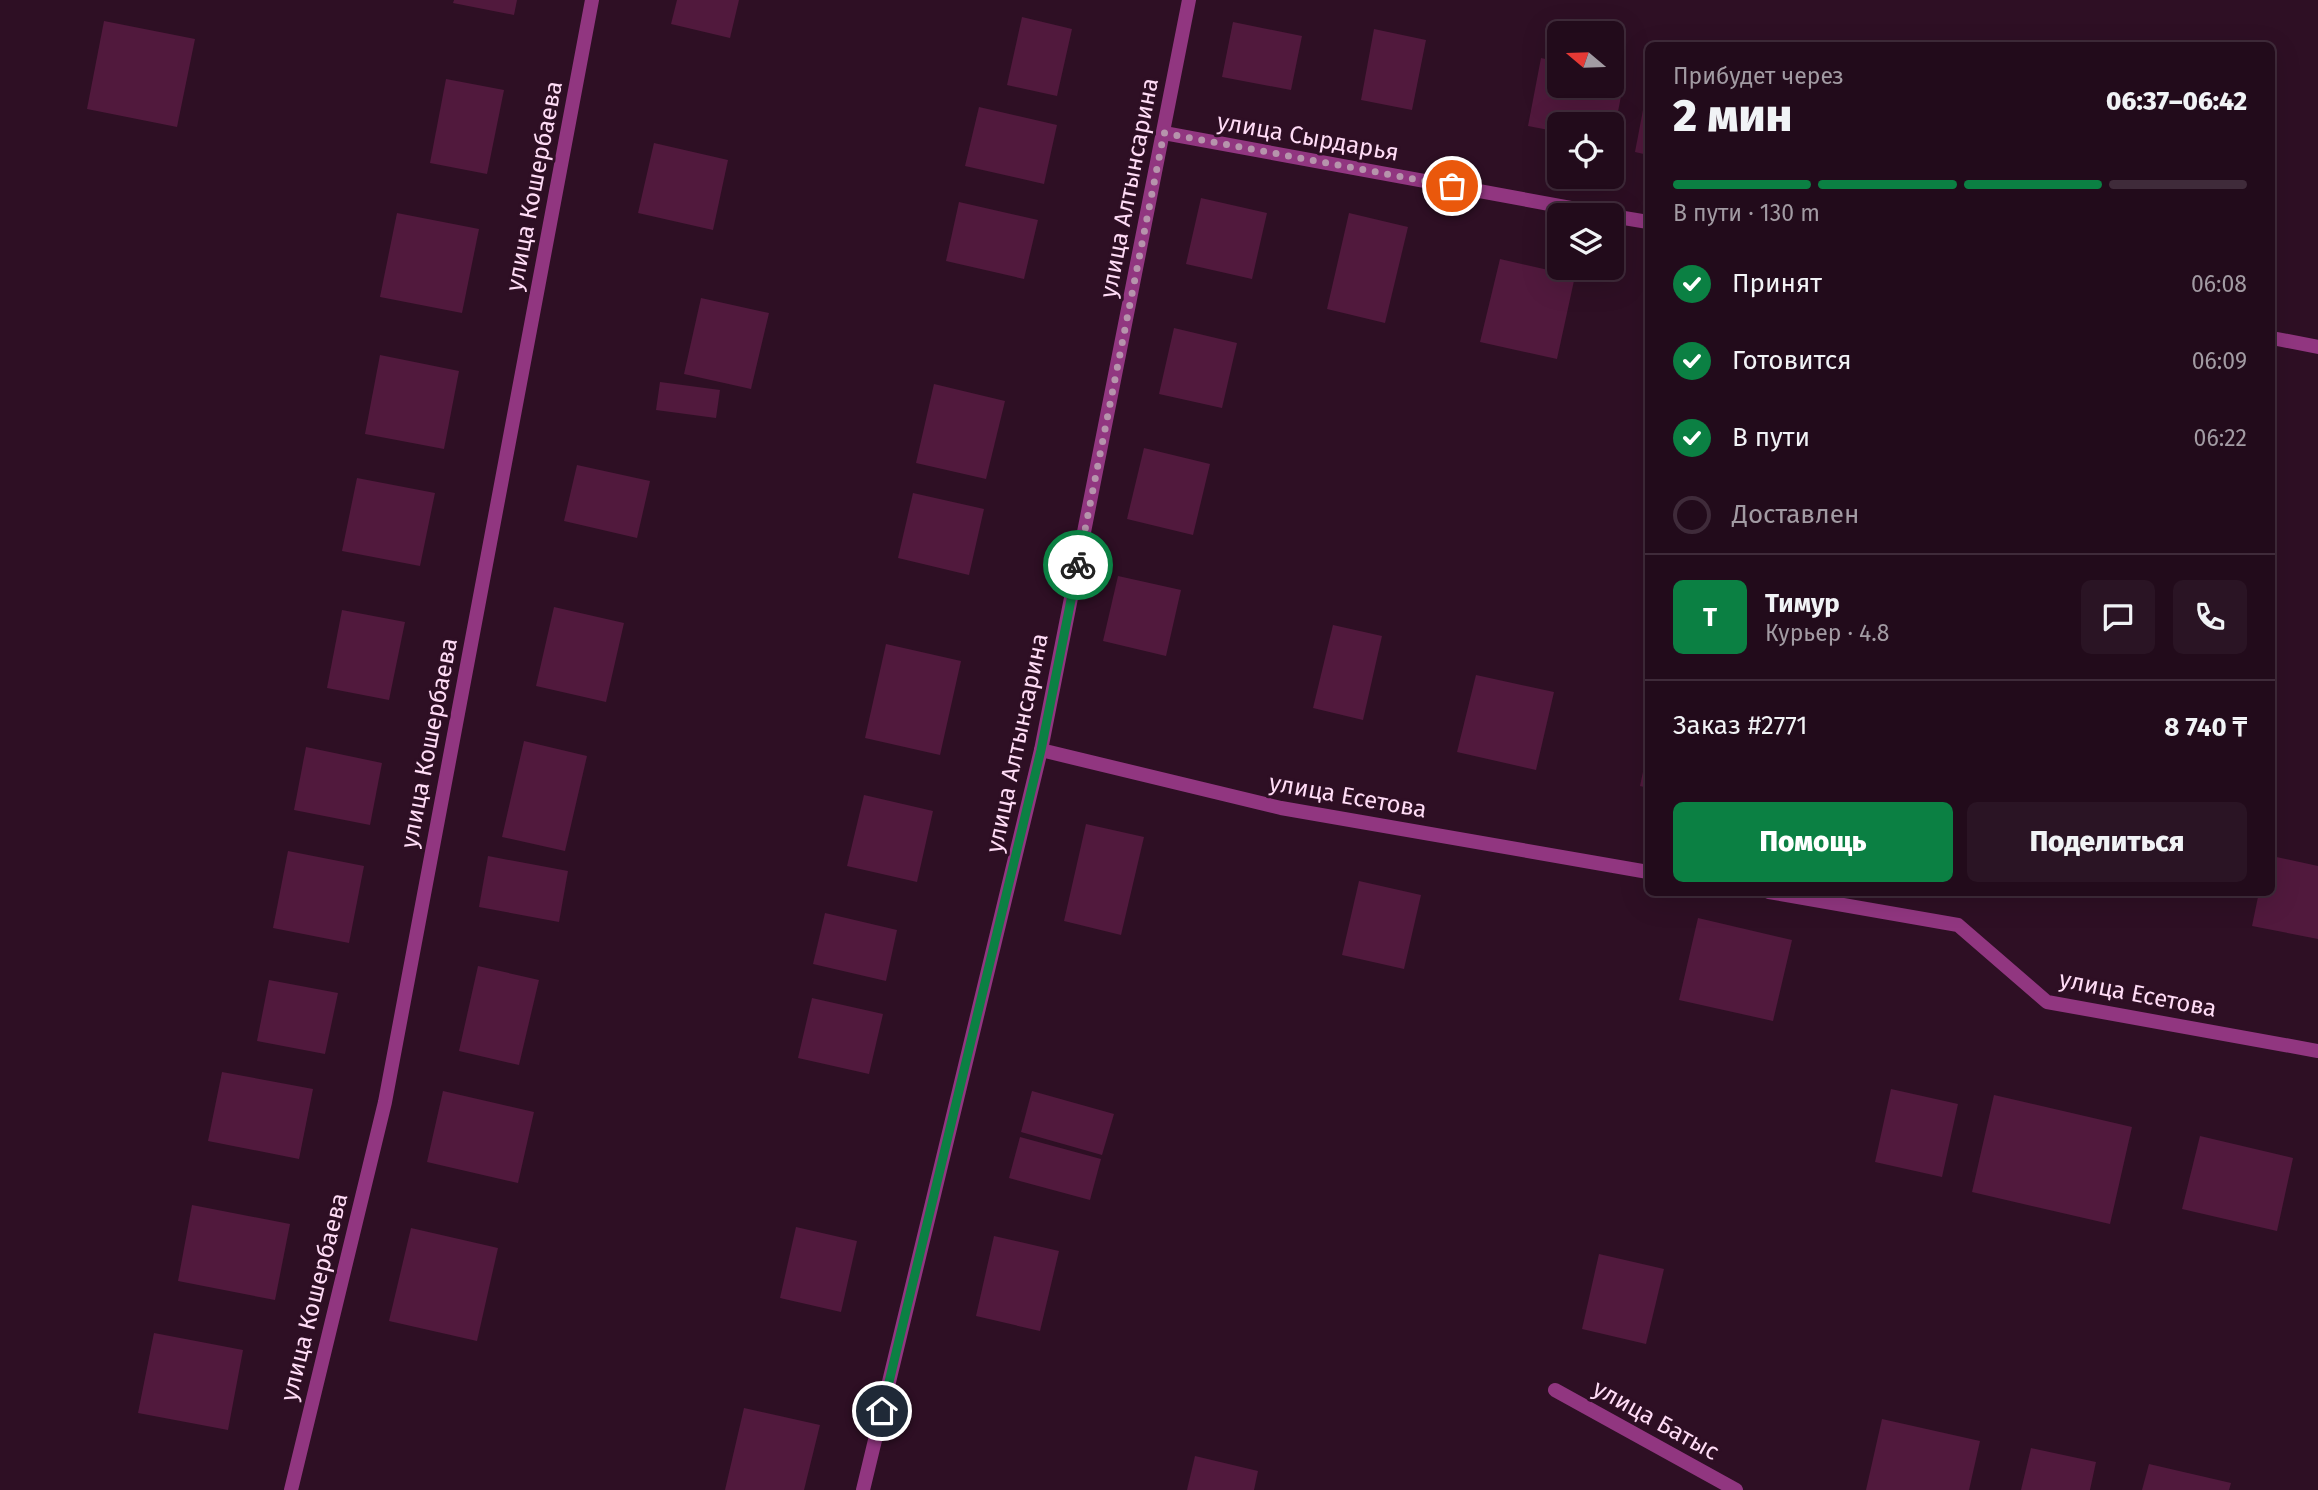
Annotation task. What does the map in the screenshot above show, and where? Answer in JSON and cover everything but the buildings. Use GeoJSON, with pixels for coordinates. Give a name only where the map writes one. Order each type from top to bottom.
{"type":"FeatureCollection","features":[{"type":"Feature","properties":{"kind":"street","name":"улица Кошербаева"},"geometry":{"type":"LineString","coordinates":[[291,1490],[385,1102],[592,0]]}},
{"type":"Feature","properties":{"kind":"street","name":"улица Алтынсарина"},"geometry":{"type":"LineString","coordinates":[[863,1490],[1041,750],[1189,0]]}},
{"type":"Feature","properties":{"kind":"street","name":"улица Сырдарья"},"geometry":{"type":"LineString","coordinates":[[1164,133],[1547,203]]}},
{"type":"Feature","properties":{"kind":"street","name":"улица Сырдарья"},"geometry":{"type":"LineString","coordinates":[[1624,217],[1645,221]]}},
{"type":"Feature","properties":{"kind":"street"},"geometry":{"type":"LineString","coordinates":[[2275,339],[2318,346]]}},
{"type":"Feature","properties":{"kind":"street","name":"улица Есетова"},"geometry":{"type":"LineString","coordinates":[[1041,750],[1280,808],[1645,871]]}},
{"type":"Feature","properties":{"kind":"street","name":"улица Есетова"},"geometry":{"type":"LineString","coordinates":[[1792,896],[1958,925],[2047,1002],[2318,1051]]}},
{"type":"Feature","properties":{"kind":"street","name":"улица Батыс"},"geometry":{"type":"LineString","coordinates":[[1555,1390],[1736,1490]]}},
{"type":"Feature","properties":{"kind":"way so far"},"geometry":{"type":"LineString","coordinates":[[1078,565],[1164,133],[1452,186]]}},
{"type":"Feature","properties":{"kind":"route"},"geometry":{"type":"LineString","coordinates":[[882,1411],[1041,750],[1078,565]]}}]}
